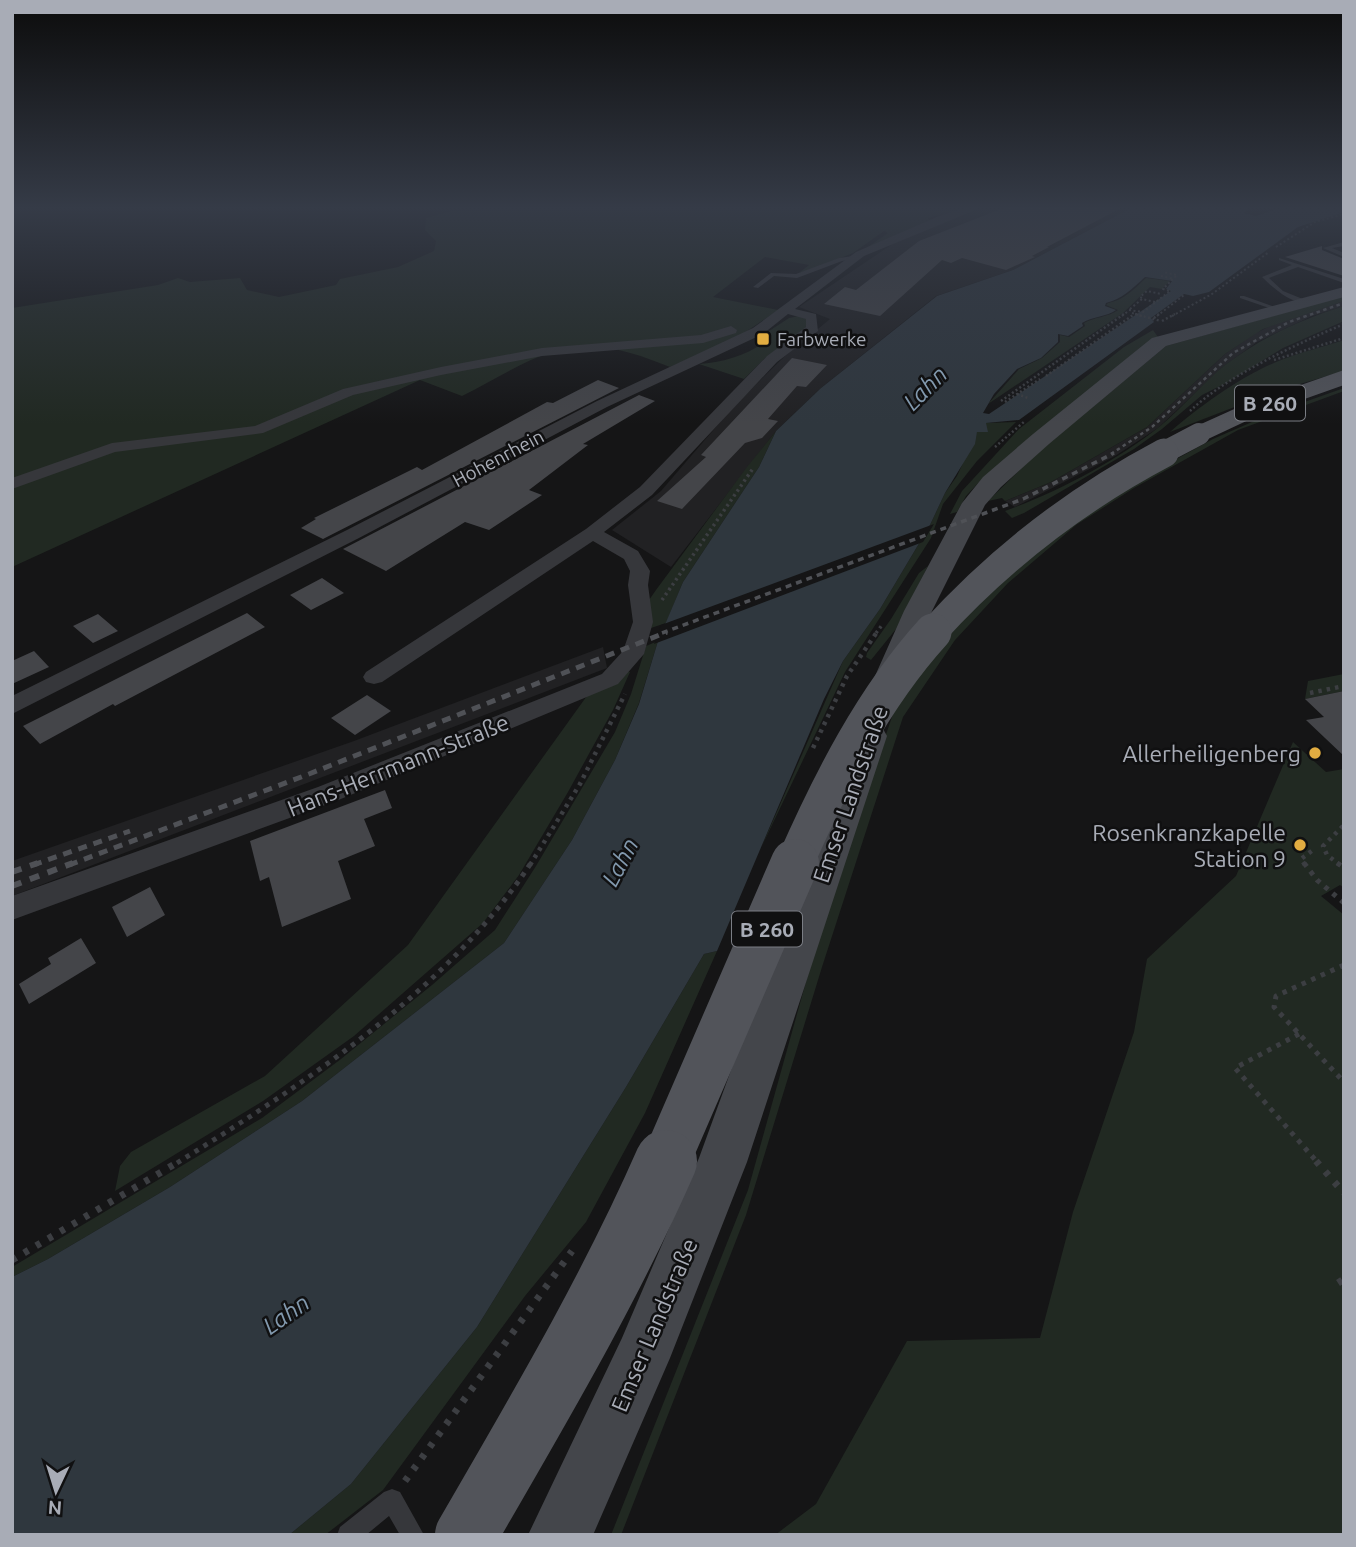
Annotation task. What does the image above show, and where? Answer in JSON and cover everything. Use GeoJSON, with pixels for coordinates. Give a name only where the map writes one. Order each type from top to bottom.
{"type":"FeatureCollection","features":[{"type":"Feature","properties":{"kind":"main road","name":"B 260"},"geometry":{"type":"LineString","coordinates":[[466,1535],[582,1336],[640,1222],[812,824],[845,759],[891,682],[946,613],[1030,535],[1122,474],[1199,434],[1249,411],[1344,377]]}},
{"type":"Feature","properties":{"kind":"street","name":"Hohenrhein"},"geometry":{"type":"LineString","coordinates":[[12,706],[354,534],[602,404],[758,331],[824,279]]}},
{"type":"Feature","properties":{"kind":"street","name":"Emser Landstraße"},"geometry":{"type":"LineString","coordinates":[[560,1535],[642,1358],[722,1162],[897,657],[974,503],[1009,467],[1159,342],[1277,303],[1344,292]]}},
{"type":"Feature","properties":{"kind":"street"},"geometry":{"type":"LineString","coordinates":[[12,484],[112,448],[258,430],[348,391],[428,374],[542,352],[703,339],[756,322],[782,310],[812,317],[813,328],[772,359],[646,491],[592,533],[374,677]]}},
{"type":"Feature","properties":{"kind":"street","name":"Hans-Herrmann-Straße"},"geometry":{"type":"LineString","coordinates":[[12,908],[327,794],[610,679],[633,654],[643,622],[638,585],[640,571],[631,555],[592,533]]}},
{"type":"Feature","properties":{"kind":"lane"},"geometry":{"type":"LineString","coordinates":[[756,287],[767,279]]}},
{"type":"Feature","properties":{"kind":"lane"},"geometry":{"type":"LineString","coordinates":[[1267,279],[1281,292],[1277,303]]}},
{"type":"Feature","properties":{"kind":"lane"},"geometry":{"type":"LineString","coordinates":[[348,1535],[392,1500],[414,1535]]}},
{"type":"Feature","properties":{"kind":"path"},"geometry":{"type":"LineString","coordinates":[[1168,290],[1163,289],[1174,279]]}},
{"type":"Feature","properties":{"kind":"path"},"geometry":{"type":"LineString","coordinates":[[1208,289],[1215,291]]}},
{"type":"Feature","properties":{"kind":"path"},"geometry":{"type":"LineString","coordinates":[[1040,379],[1003,401],[1127,311],[1142,299],[1140,297],[1147,290],[1161,294]]}},
{"type":"Feature","properties":{"kind":"path"},"geometry":{"type":"LineString","coordinates":[[1147,300],[1155,300],[1168,290]]}},
{"type":"Feature","properties":{"kind":"path"},"geometry":{"type":"LineString","coordinates":[[1127,311],[1143,312],[1170,291],[1168,290]]}},
{"type":"Feature","properties":{"kind":"path"},"geometry":{"type":"LineString","coordinates":[[1153,319],[1184,295]]}},
{"type":"Feature","properties":{"kind":"path"},"geometry":{"type":"LineString","coordinates":[[1142,299],[1156,302]]}},
{"type":"Feature","properties":{"kind":"path"},"geometry":{"type":"LineString","coordinates":[[1127,311],[1161,321]]}},
{"type":"Feature","properties":{"kind":"path"},"geometry":{"type":"LineString","coordinates":[[1045,376],[1132,315],[1127,311]]}},
{"type":"Feature","properties":{"kind":"path"},"geometry":{"type":"LineString","coordinates":[[1114,321],[1121,323]]}},
{"type":"Feature","properties":{"kind":"path"},"geometry":{"type":"LineString","coordinates":[[1344,324],[1300,343],[1269,361],[1344,338]]}},
{"type":"Feature","properties":{"kind":"path"},"geometry":{"type":"LineString","coordinates":[[1090,338],[1097,340]]}},
{"type":"Feature","properties":{"kind":"path"},"geometry":{"type":"LineString","coordinates":[[1065,355],[1073,357]]}},
{"type":"Feature","properties":{"kind":"path"},"geometry":{"type":"LineString","coordinates":[[1020,387],[1026,389]]}},
{"type":"Feature","properties":{"kind":"path"},"geometry":{"type":"LineString","coordinates":[[1017,394],[1028,398]]}},
{"type":"Feature","properties":{"kind":"path"},"geometry":{"type":"LineString","coordinates":[[643,622],[659,605],[754,467]]}},
{"type":"Feature","properties":{"kind":"path"},"geometry":{"type":"LineString","coordinates":[[12,1260],[252,1116],[328,1063],[438,972],[475,936],[522,878],[596,754],[629,685],[634,667],[633,654]]}},
{"type":"Feature","properties":{"kind":"path"},"geometry":{"type":"LineString","coordinates":[[1310,693],[1344,686]]}},
{"type":"Feature","properties":{"kind":"path"},"geometry":{"type":"LineString","coordinates":[[1343,867],[1327,855],[1323,846],[1344,825]]}},
{"type":"Feature","properties":{"kind":"path"},"geometry":{"type":"LineString","coordinates":[[1313,850],[1301,859],[1317,880],[1344,903]]}},
{"type":"Feature","properties":{"kind":"path"},"geometry":{"type":"LineString","coordinates":[[1344,965],[1276,996],[1274,1007],[1344,1082]]}},
{"type":"Feature","properties":{"kind":"path"},"geometry":{"type":"LineString","coordinates":[[1299,1034],[1235,1068],[1344,1193]]}},
{"type":"Feature","properties":{"kind":"shaded area"},"geometry":{"type":"Polygon","coordinates":[[[175,279],[190,282],[241,279],[247,290],[279,297],[336,285],[340,279],[736,279],[713,297],[778,310],[734,340],[670,367],[628,352],[584,346],[569,347],[542,355],[462,396],[420,380],[12,567],[12,308],[158,285],[175,279]]]}},
{"type":"Feature","properties":{"kind":"shaded area"},"geometry":{"type":"Polygon","coordinates":[[[840,279],[986,279],[936,296],[821,388],[776,431],[671,567],[612,530],[661,491],[733,407],[785,356],[830,319],[799,307],[840,279]]]}},
{"type":"Feature","properties":{"kind":"shaded area"},"geometry":{"type":"Polygon","coordinates":[[[1145,279],[1170,281],[1162,289],[1150,287],[1123,313],[988,404],[1019,369],[1042,358],[1060,342],[1060,335],[1069,337],[1085,326],[1084,323],[1118,310],[1106,305],[1133,290],[1145,279]]]}},
{"type":"Feature","properties":{"kind":"shaded area"},"geometry":{"type":"Polygon","coordinates":[[[1344,296],[1344,301],[1263,329],[1225,354],[1147,427],[1051,482],[1005,501],[1002,498],[988,501],[1034,456],[1166,346],[1344,296]]]}},
{"type":"Feature","properties":{"kind":"shaded area"},"geometry":{"type":"Polygon","coordinates":[[[1344,301],[1344,306],[1312,316],[1257,342],[1224,366],[1158,428],[1115,456],[1015,507],[1005,501],[1051,482],[1147,427],[1225,354],[1256,333],[1278,322],[1344,301]]]}},
{"type":"Feature","properties":{"kind":"shaded area"},"geometry":{"type":"Polygon","coordinates":[[[1344,306],[1344,321],[1283,348],[1202,395],[1134,449],[1024,513],[1012,518],[1005,511],[1045,495],[1124,452],[1159,427],[1225,365],[1253,346],[1297,323],[1344,306]]]}},
{"type":"Feature","properties":{"kind":"shaded area"},"geometry":{"type":"Polygon","coordinates":[[[799,316],[810,320],[804,330],[765,358],[744,379],[699,364],[727,360],[745,353],[769,338],[763,335],[789,318],[799,316]]]}},
{"type":"Feature","properties":{"kind":"shaded area"},"geometry":{"type":"Polygon","coordinates":[[[1153,330],[1158,337],[981,480],[966,496],[957,512],[950,514],[962,491],[1019,429],[1124,347],[1153,330]]]}},
{"type":"Feature","properties":{"kind":"shaded area"},"geometry":{"type":"Polygon","coordinates":[[[1344,340],[1344,371],[1273,392],[1170,432],[1209,401],[1267,366],[1344,340]]]}},
{"type":"Feature","properties":{"kind":"shaded area"},"geometry":{"type":"Polygon","coordinates":[[[1344,388],[1344,391],[1238,430],[1134,488],[1076,525],[1008,583],[955,640],[903,717],[746,1215],[621,1535],[611,1535],[748,1190],[824,917],[895,708],[939,644],[976,603],[1064,529],[1140,479],[1213,439],[1268,415],[1344,388]]]}},
{"type":"Feature","properties":{"kind":"shaded area"},"geometry":{"type":"Polygon","coordinates":[[[1016,422],[977,461],[943,504],[931,538],[845,672],[761,848],[843,661],[880,609],[930,525],[977,432],[986,423],[1016,422]]]}},
{"type":"Feature","properties":{"kind":"shaded area"},"geometry":{"type":"Polygon","coordinates":[[[776,431],[759,467],[683,582],[666,623],[651,628],[649,600],[776,431]]]}},
{"type":"Feature","properties":{"kind":"shaded area"},"geometry":{"type":"Polygon","coordinates":[[[928,566],[896,629],[871,660],[866,657],[919,573],[928,566]]]}},
{"type":"Feature","properties":{"kind":"shaded area"},"geometry":{"type":"Polygon","coordinates":[[[658,641],[639,703],[615,760],[572,840],[504,943],[302,1101],[170,1187],[48,1259],[12,1277],[12,1267],[262,1118],[341,1059],[495,930],[615,732],[631,694],[646,646],[658,641]]]}},
{"type":"Feature","properties":{"kind":"shaded area"},"geometry":{"type":"Polygon","coordinates":[[[603,647],[607,668],[12,896],[12,861],[354,741],[603,647]]]}},
{"type":"Feature","properties":{"kind":"shaded area"},"geometry":{"type":"Polygon","coordinates":[[[625,671],[630,672],[613,710],[568,792],[519,875],[483,923],[354,1036],[263,1101],[115,1191],[120,1166],[131,1152],[265,1076],[408,945],[589,693],[625,671]]]}},
{"type":"Feature","properties":{"kind":"shaded area"},"geometry":{"type":"Polygon","coordinates":[[[1344,674],[1344,691],[1305,699],[1308,681],[1344,674]]]}},
{"type":"Feature","properties":{"kind":"shaded area"},"geometry":{"type":"Polygon","coordinates":[[[1293,742],[1326,772],[1344,769],[1344,888],[1340,885],[1321,896],[1344,915],[1344,1535],[775,1535],[816,1504],[907,1341],[1040,1338],[1073,1212],[1134,1032],[1147,959],[1236,876],[1293,742]]]}},
{"type":"Feature","properties":{"kind":"shaded area"},"geometry":{"type":"Polygon","coordinates":[[[717,951],[645,1113],[586,1222],[525,1296],[383,1490],[325,1535],[289,1535],[351,1484],[477,1327],[626,1087],[704,954],[717,951]]]}},
{"type":"Feature","properties":{"kind":"water","name":"Lahn"},"geometry":{"type":"Polygon","coordinates":[[[986,279],[1142,279],[1122,296],[1106,303],[1105,306],[1116,310],[1082,323],[1083,326],[1068,336],[1058,334],[1058,342],[1041,358],[1017,369],[994,394],[983,413],[989,414],[1171,291],[1166,289],[1172,281],[1160,279],[1227,279],[1209,292],[1193,296],[1184,294],[1151,318],[1154,322],[1019,420],[986,423],[988,432],[977,432],[975,444],[945,493],[930,525],[880,609],[843,661],[824,699],[717,951],[704,954],[626,1087],[477,1327],[351,1484],[289,1535],[12,1535],[12,1277],[48,1259],[170,1187],[302,1101],[504,943],[572,840],[615,760],[639,704],[658,641],[683,582],[759,467],[776,431],[821,388],[937,296],[986,279]]]}},
{"type":"Feature","properties":{"kind":"pier"},"geometry":{"type":"Polygon","coordinates":[[[934,524],[923,542],[654,644],[661,625],[934,524]]]}},
{"type":"Feature","properties":{"kind":"building"},"geometry":{"type":"Polygon","coordinates":[[[870,279],[921,279],[880,316],[824,304],[845,287],[856,290],[870,279]]]}},
{"type":"Feature","properties":{"kind":"building"},"geometry":{"type":"Polygon","coordinates":[[[792,358],[827,365],[806,387],[797,386],[768,419],[778,421],[762,438],[745,443],[682,509],[657,501],[706,457],[701,455],[792,358]]]}},
{"type":"Feature","properties":{"kind":"building"},"geometry":{"type":"Polygon","coordinates":[[[598,380],[619,388],[323,539],[301,528],[316,519],[314,518],[417,467],[422,470],[547,402],[553,403],[598,380]]]}},
{"type":"Feature","properties":{"kind":"building"},"geometry":{"type":"Polygon","coordinates":[[[639,395],[655,401],[583,444],[588,445],[529,490],[542,495],[489,530],[465,522],[386,571],[343,549],[639,395]]]}},
{"type":"Feature","properties":{"kind":"building"},"geometry":{"type":"Polygon","coordinates":[[[322,578],[344,593],[311,610],[290,595],[322,578]]]}},
{"type":"Feature","properties":{"kind":"building"},"geometry":{"type":"Polygon","coordinates":[[[247,613],[265,627],[40,744],[23,726],[247,613]]]}},
{"type":"Feature","properties":{"kind":"building"},"geometry":{"type":"Polygon","coordinates":[[[98,614],[118,631],[93,643],[73,626],[98,614]]]}},
{"type":"Feature","properties":{"kind":"building"},"geometry":{"type":"Polygon","coordinates":[[[34,651],[49,667],[12,684],[12,661],[34,651]]]}},
{"type":"Feature","properties":{"kind":"building"},"geometry":{"type":"Polygon","coordinates":[[[1344,691],[1344,756],[1306,720],[1324,717],[1305,699],[1344,691]]]}},
{"type":"Feature","properties":{"kind":"building"},"geometry":{"type":"Polygon","coordinates":[[[367,695],[391,711],[355,735],[331,718],[367,695]]]}},
{"type":"Feature","properties":{"kind":"building"},"geometry":{"type":"Polygon","coordinates":[[[385,790],[392,808],[364,819],[375,846],[338,861],[351,899],[282,927],[269,877],[260,881],[250,841],[385,790]]]}},
{"type":"Feature","properties":{"kind":"building"},"geometry":{"type":"Polygon","coordinates":[[[150,887],[165,915],[127,937],[112,907],[150,887]]]}},
{"type":"Feature","properties":{"kind":"building"},"geometry":{"type":"Polygon","coordinates":[[[81,938],[96,963],[29,1004],[19,984],[51,964],[48,958],[81,938]]]}},
{"type":"Feature","properties":{"kind":"railway"},"geometry":{"type":"LineString","coordinates":[[1111,454],[1152,427],[1233,353],[1289,322],[1344,303]]}},
{"type":"Feature","properties":{"kind":"railway"},"geometry":{"type":"LineString","coordinates":[[662,633],[1023,499],[1114,453]]}},
{"type":"Feature","properties":{"kind":"railway"},"geometry":{"type":"LineString","coordinates":[[69,865],[309,774],[667,632]]}},
{"type":"Feature","properties":{"kind":"railway"},"geometry":{"type":"LineString","coordinates":[[33,865],[130,831]]}},
{"type":"Feature","properties":{"kind":"railway"},"geometry":{"type":"LineString","coordinates":[[12,872],[38,863]]}},
{"type":"Feature","properties":{"kind":"railway"},"geometry":{"type":"LineString","coordinates":[[12,886],[73,863]]}},
{"type":"Feature","properties":{"kind":"place","name":"Farbwerke"},"geometry":{"type":"Point","coordinates":[763,339]}},
{"type":"Feature","properties":{"kind":"place","name":"Allerheiligenberg"},"geometry":{"type":"Point","coordinates":[1315,753]}},
{"type":"Feature","properties":{"kind":"place","name":"Rosenkranzkapelle Station 9"},"geometry":{"type":"Point","coordinates":[1300,845]}}]}
